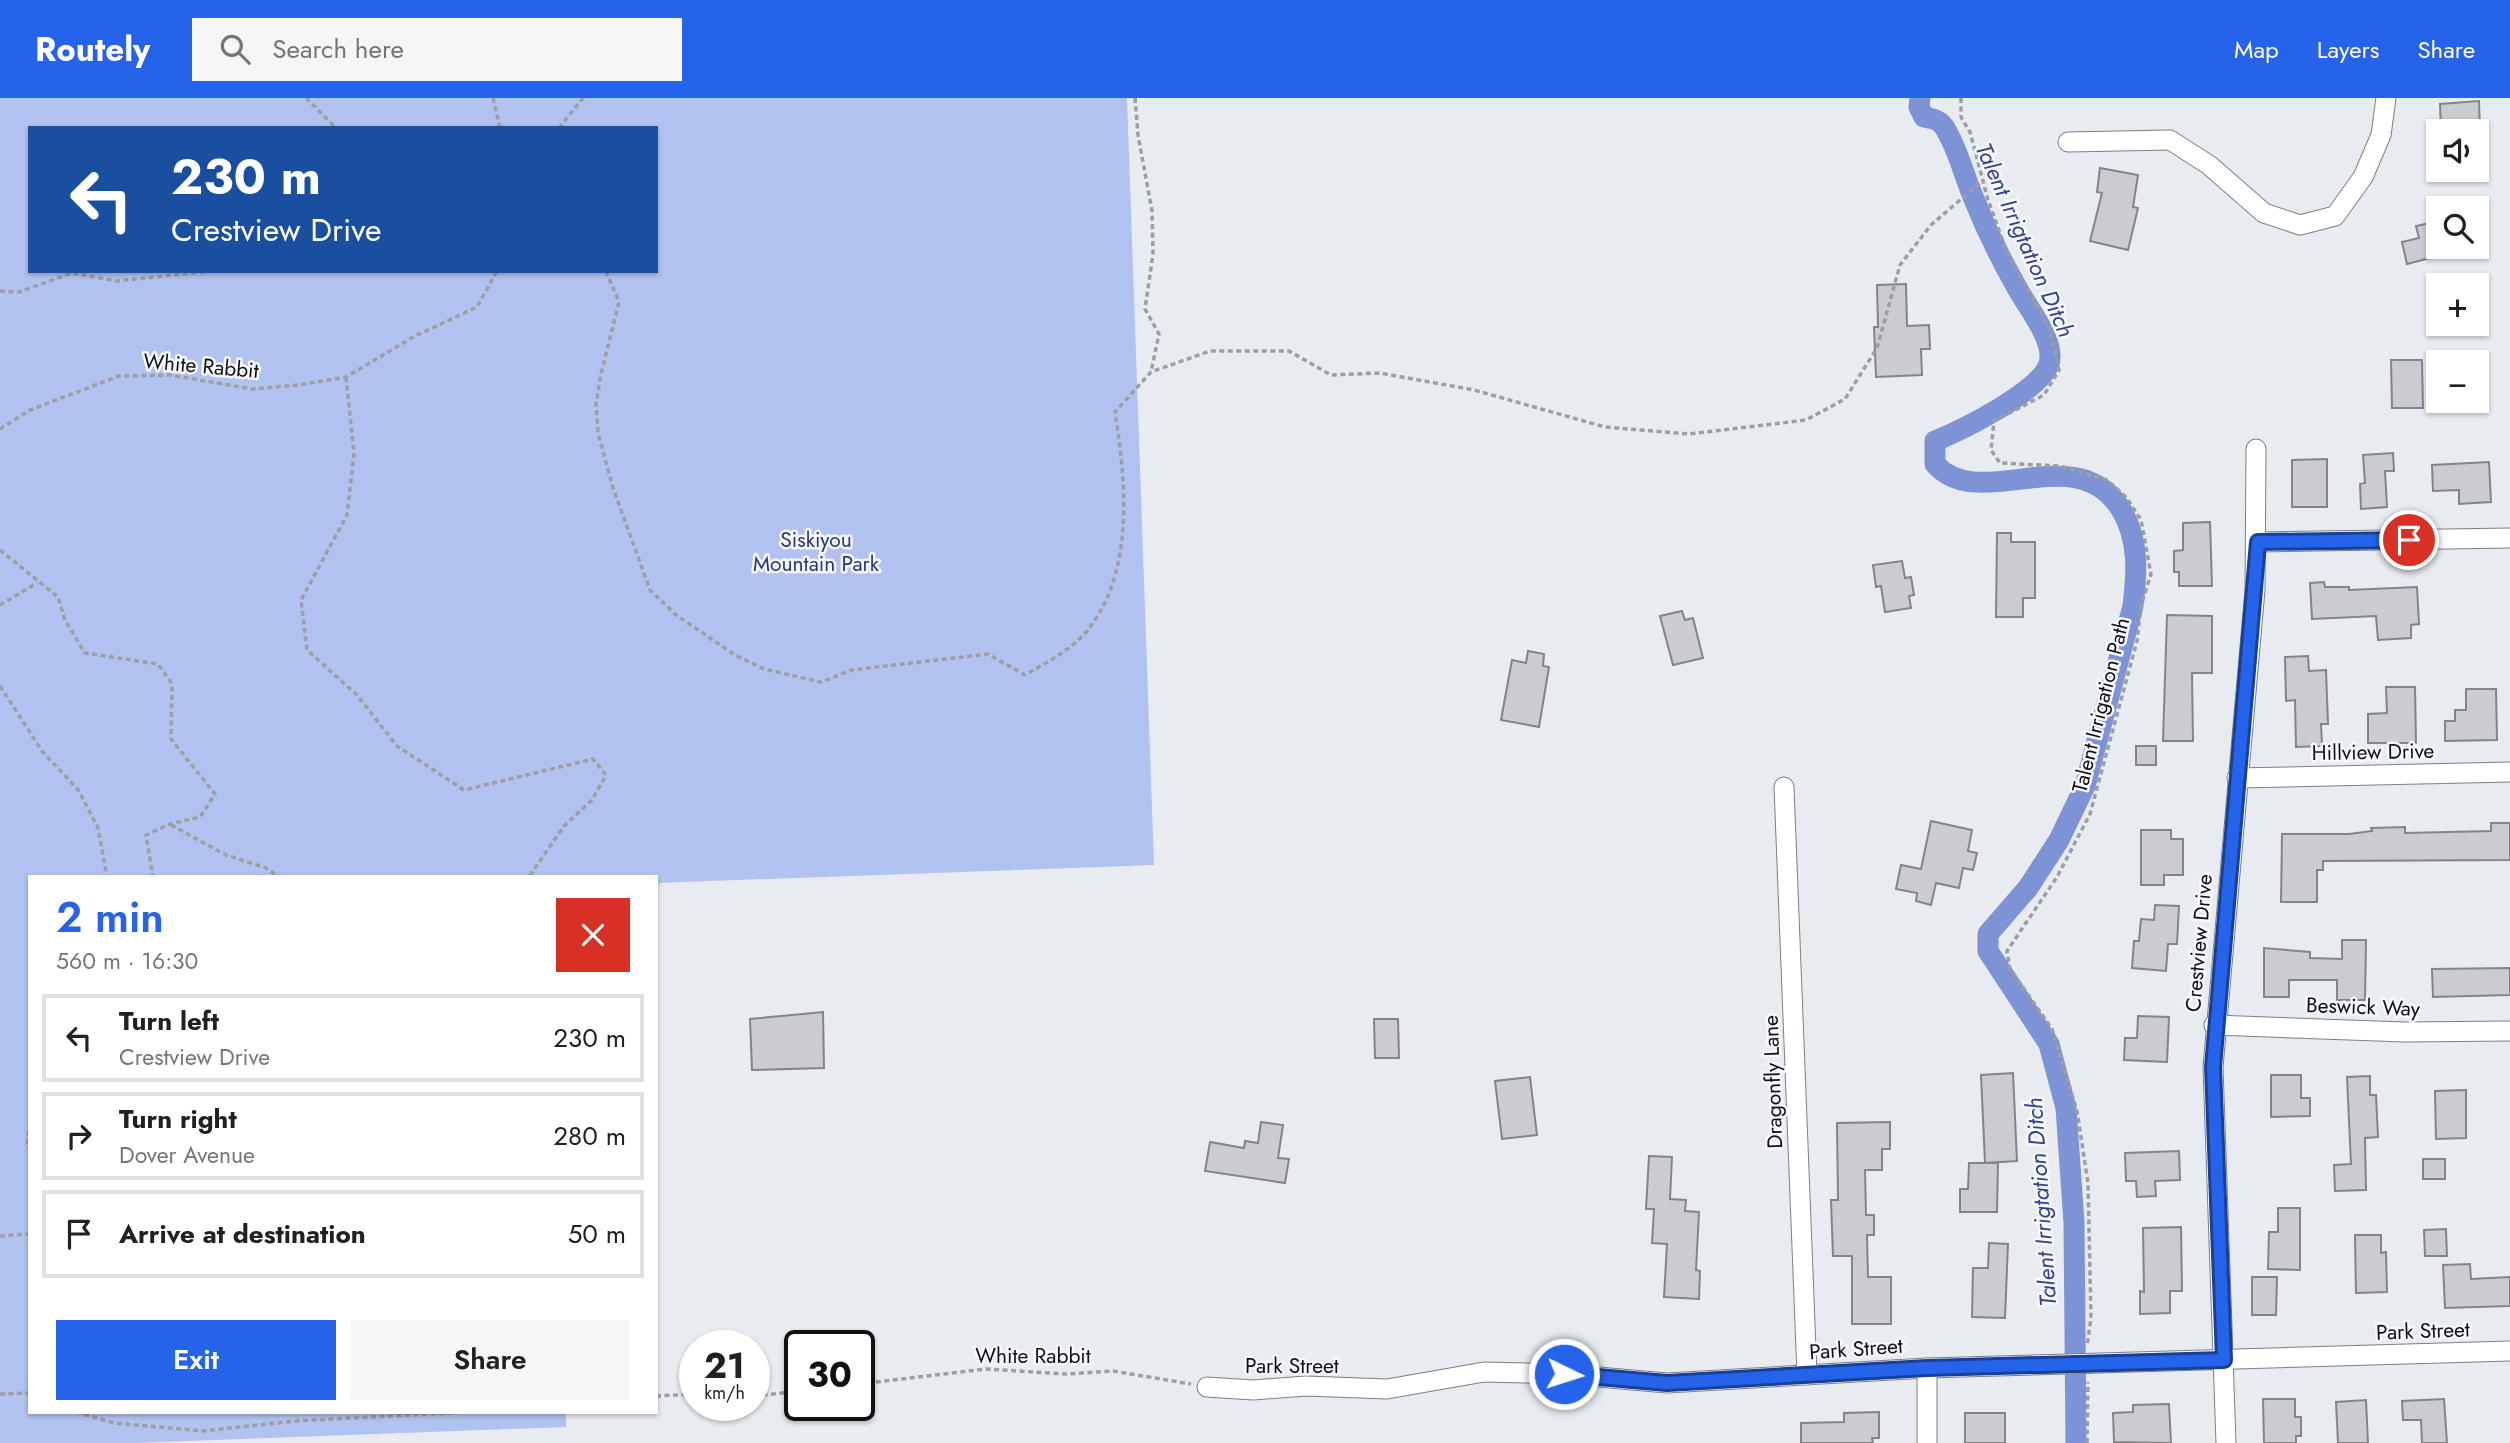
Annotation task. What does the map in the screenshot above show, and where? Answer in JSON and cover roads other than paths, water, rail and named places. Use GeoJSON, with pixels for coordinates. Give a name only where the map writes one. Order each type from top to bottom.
{"type":"FeatureCollection","features":[{"type":"Feature","properties":{"kind":"street"},"geometry":{"type":"LineString","coordinates":[[2068,142],[2170,140],[2210,165],[2264,212],[2300,225],[2335,216],[2363,177],[2381,135],[2386,98]]}},
{"type":"Feature","properties":{"kind":"street","name":"Crestview Drive"},"geometry":{"type":"LineString","coordinates":[[2226,1443],[2213,1067],[2214,1025],[2258,542],[2256,449]]}},
{"type":"Feature","properties":{"kind":"street"},"geometry":{"type":"LineString","coordinates":[[2258,542],[2510,538]]}},
{"type":"Feature","properties":{"kind":"street","name":"Hillview Drive"},"geometry":{"type":"LineString","coordinates":[[2237,778],[2510,772]]}},
{"type":"Feature","properties":{"kind":"street","name":"Dragonfly Lane"},"geometry":{"type":"LineString","coordinates":[[1784,787],[1807,1375]]}},
{"type":"Feature","properties":{"kind":"street","name":"Beswick Way"},"geometry":{"type":"LineString","coordinates":[[2214,1025],[2405,1032],[2510,1031]]}},
{"type":"Feature","properties":{"kind":"street","name":"Park Street"},"geometry":{"type":"LineString","coordinates":[[1207,1387],[1253,1390],[1307,1386],[1387,1389],[1484,1371],[1667,1383],[1927,1368],[2510,1351]]}},
{"type":"Feature","properties":{"kind":"street"},"geometry":{"type":"LineString","coordinates":[[1927,1368],[1927,1443]]}},
{"type":"Feature","properties":{"kind":"waterway","name":"Talent Irrigtation Ditch"},"geometry":{"type":"LineString","coordinates":[[1920,98],[1919,107],[1924,117],[1939,122],[1951,138],[1988,232],[2039,324],[2050,355],[2049,364],[2042,375],[2016,398],[1935,441],[1935,464],[1954,478],[1977,482],[2055,476],[2081,479],[2103,489],[2122,511],[2134,545],[2136,569],[2133,606],[2085,786],[2059,840],[2028,888],[1988,934],[1988,951],[2049,1044],[2066,1108],[2074,1223],[2076,1443]]}},
{"type":"Feature","properties":{"kind":"park label","name":"Siskiyou Mountain Park"},"geometry":{"type":"Point","coordinates":[816,552]}}]}
